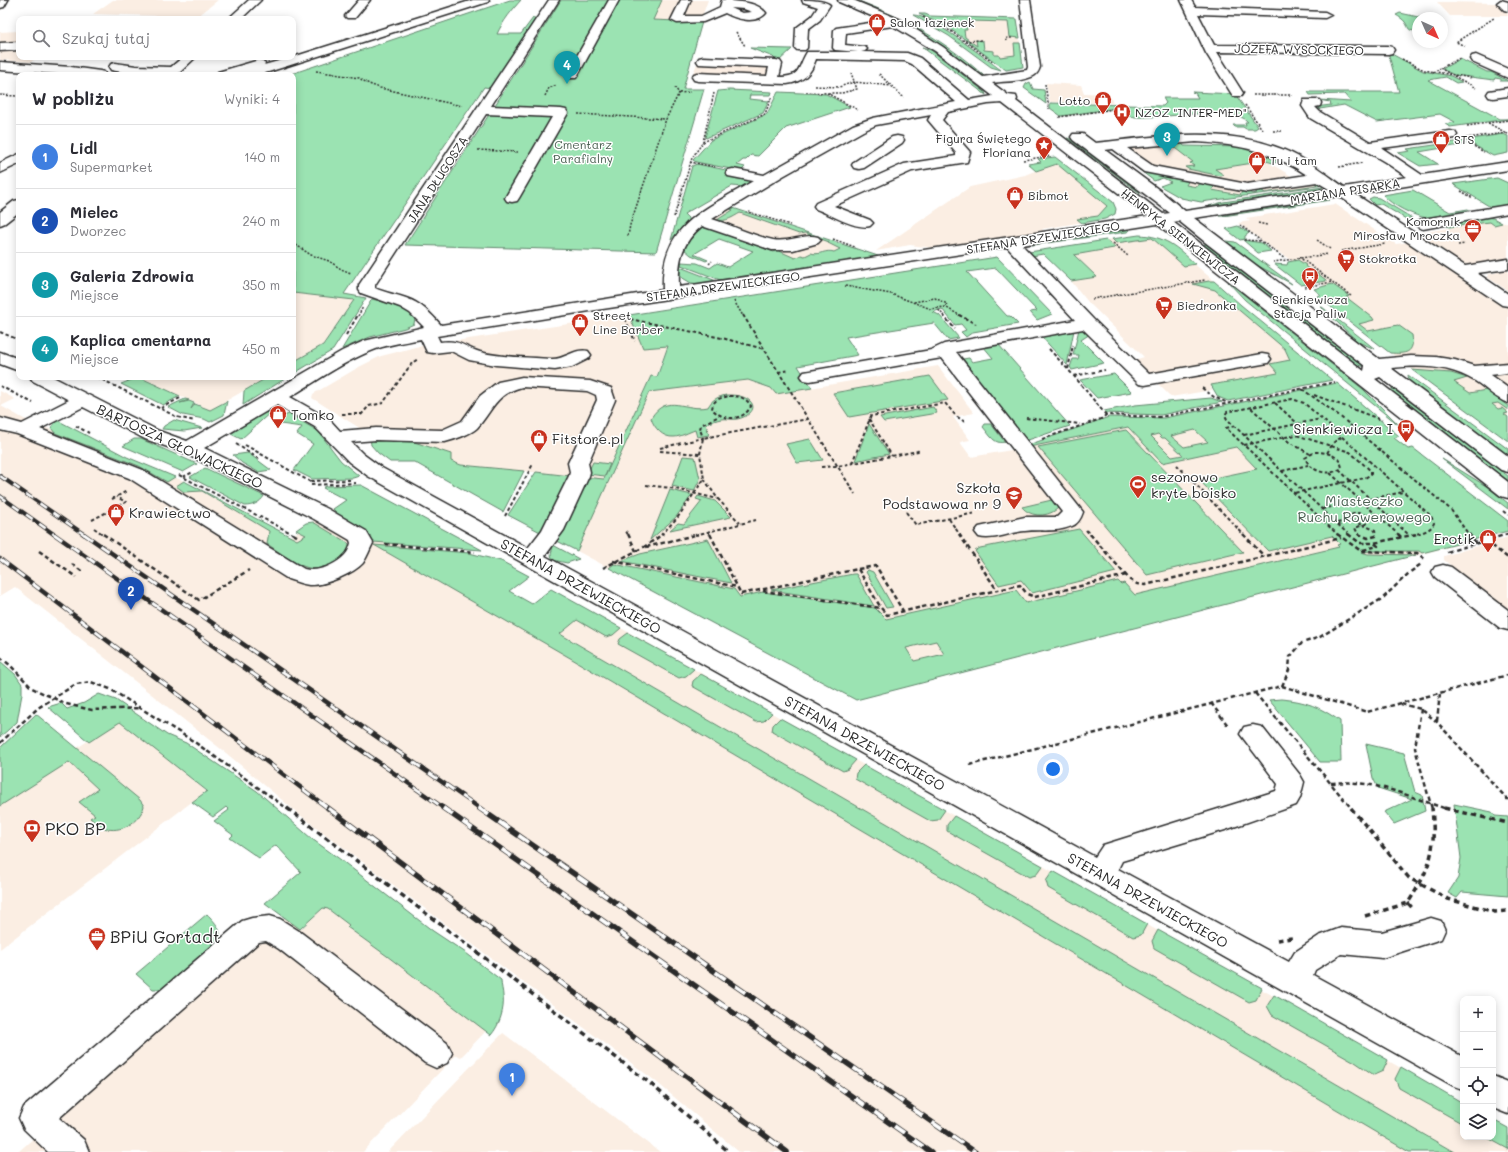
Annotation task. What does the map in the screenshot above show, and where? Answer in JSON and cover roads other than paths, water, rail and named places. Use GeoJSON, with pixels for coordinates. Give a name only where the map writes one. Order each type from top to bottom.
{"type":"FeatureCollection","features":[{"type":"Feature","properties":{"kind":"street"},"geometry":{"type":"LineString","coordinates":[[0,5],[3,0]]}},
{"type":"Feature","properties":{"kind":"street"},"geometry":{"type":"LineString","coordinates":[[237,16],[256,0]]}},
{"type":"Feature","properties":{"kind":"street"},"geometry":{"type":"LineString","coordinates":[[350,16],[365,0]]}},
{"type":"Feature","properties":{"kind":"street"},"geometry":{"type":"LineString","coordinates":[[296,52],[456,0]]}},
{"type":"Feature","properties":{"kind":"street"},"geometry":{"type":"LineString","coordinates":[[296,59],[484,0]]}},
{"type":"Feature","properties":{"kind":"street","name":"JANA DŁUGOSZA"},"geometry":{"type":"LineString","coordinates":[[432,337],[419,312],[410,306],[372,293],[367,290],[367,285],[554,0]]}},
{"type":"Feature","properties":{"kind":"street"},"geometry":{"type":"LineString","coordinates":[[572,75],[614,0]]}},
{"type":"Feature","properties":{"kind":"street"},"geometry":{"type":"LineString","coordinates":[[686,0],[677,20],[703,19],[726,5],[738,5],[757,10],[760,13],[757,15],[741,16],[732,14],[726,5]]}},
{"type":"Feature","properties":{"kind":"street","name":"HENRYKA SIENKIEWICZA"},"geometry":{"type":"LineString","coordinates":[[807,0],[842,12],[894,23],[920,35],[1160,219],[1508,492]]}},
{"type":"Feature","properties":{"kind":"street","name":"HENRYKA SIENKIEWICZA"},"geometry":{"type":"LineString","coordinates":[[865,0],[924,26],[940,36],[1157,195],[1210,239],[1508,466]]}},
{"type":"Feature","properties":{"kind":"street"},"geometry":{"type":"LineString","coordinates":[[980,81],[1022,75],[1032,72],[1034,67],[1025,0]]}},
{"type":"Feature","properties":{"kind":"street"},"geometry":{"type":"LineString","coordinates":[[698,77],[773,85],[802,76],[803,72],[807,69],[806,47],[802,28],[816,18],[825,5]]}},
{"type":"Feature","properties":{"kind":"street"},"geometry":{"type":"LineString","coordinates":[[1189,5],[1325,15]]}},
{"type":"Feature","properties":{"kind":"street"},"geometry":{"type":"LineString","coordinates":[[1189,5],[1210,48],[1237,93]]}},
{"type":"Feature","properties":{"kind":"street"},"geometry":{"type":"LineString","coordinates":[[915,42],[909,45],[894,48],[839,48],[840,30],[894,23],[893,32],[902,38],[939,49]]}},
{"type":"Feature","properties":{"kind":"street"},"geometry":{"type":"LineString","coordinates":[[0,47],[16,46]]}},
{"type":"Feature","properties":{"kind":"street"},"geometry":{"type":"LineString","coordinates":[[806,47],[913,59],[967,104]]}},
{"type":"Feature","properties":{"kind":"street","name":"JÓZEFA WYSOCKIEGO"},"geometry":{"type":"LineString","coordinates":[[1210,48],[1388,50]]}},
{"type":"Feature","properties":{"kind":"street"},"geometry":{"type":"LineString","coordinates":[[1471,58],[1508,74]]}},
{"type":"Feature","properties":{"kind":"street"},"geometry":{"type":"LineString","coordinates":[[115,66],[136,70],[174,71],[187,60]]}},
{"type":"Feature","properties":{"kind":"street"},"geometry":{"type":"LineString","coordinates":[[232,72],[270,60]]}},
{"type":"Feature","properties":{"kind":"street"},"geometry":{"type":"LineString","coordinates":[[256,72],[294,60]]}},
{"type":"Feature","properties":{"kind":"street"},"geometry":{"type":"LineString","coordinates":[[702,61],[776,64],[773,85]]}},
{"type":"Feature","properties":{"kind":"street"},"geometry":{"type":"LineString","coordinates":[[0,66],[78,72]]}},
{"type":"Feature","properties":{"kind":"street"},"geometry":{"type":"LineString","coordinates":[[1493,94],[1508,92]]}},
{"type":"Feature","properties":{"kind":"street"},"geometry":{"type":"LineString","coordinates":[[671,294],[670,272],[672,263],[680,241],[688,230],[700,220],[766,180],[866,124],[892,117],[988,100],[1024,99]]}},
{"type":"Feature","properties":{"kind":"street"},"geometry":{"type":"LineString","coordinates":[[1315,103],[1309,103],[1308,106],[1316,115],[1390,159],[1419,179]]}},
{"type":"Feature","properties":{"kind":"street"},"geometry":{"type":"LineString","coordinates":[[865,223],[843,215],[835,210],[821,206],[904,169],[962,160],[963,152],[936,120],[937,115],[944,108]]}},
{"type":"Feature","properties":{"kind":"street"},"geometry":{"type":"LineString","coordinates":[[482,110],[561,113],[512,198]]}},
{"type":"Feature","properties":{"kind":"street"},"geometry":{"type":"LineString","coordinates":[[1045,130],[1062,125]]}},
{"type":"Feature","properties":{"kind":"street"},"geometry":{"type":"LineString","coordinates":[[1093,147],[1180,137],[1238,141],[1250,143],[1282,154],[1508,301]]}},
{"type":"Feature","properties":{"kind":"street"},"geometry":{"type":"LineString","coordinates":[[1368,146],[1456,137]]}},
{"type":"Feature","properties":{"kind":"street"},"geometry":{"type":"LineString","coordinates":[[897,140],[863,162],[904,169]]}},
{"type":"Feature","properties":{"kind":"street"},"geometry":{"type":"LineString","coordinates":[[1114,145],[1149,170],[1247,188],[1319,177]]}},
{"type":"Feature","properties":{"kind":"street"},"geometry":{"type":"LineString","coordinates":[[0,157],[16,149]]}},
{"type":"Feature","properties":{"kind":"street"},"geometry":{"type":"LineString","coordinates":[[0,169],[16,160]]}},
{"type":"Feature","properties":{"kind":"street","name":"MARIANA PISARKA"},"geometry":{"type":"LineString","coordinates":[[1182,216],[1508,166]]}},
{"type":"Feature","properties":{"kind":"street"},"geometry":{"type":"LineString","coordinates":[[733,173],[766,180]]}},
{"type":"Feature","properties":{"kind":"street"},"geometry":{"type":"LineString","coordinates":[[0,220],[16,207]]}},
{"type":"Feature","properties":{"kind":"street"},"geometry":{"type":"LineString","coordinates":[[1423,224],[1508,209]]}},
{"type":"Feature","properties":{"kind":"street","name":"STEFANA DRZEWIECKIEGO"},"geometry":{"type":"LineString","coordinates":[[189,448],[348,354],[370,345],[396,338],[432,337],[671,294],[1182,216]]}},
{"type":"Feature","properties":{"kind":"street"},"geometry":{"type":"LineString","coordinates":[[700,220],[772,245],[793,245],[813,240]]}},
{"type":"Feature","properties":{"kind":"street"},"geometry":{"type":"LineString","coordinates":[[1011,242],[1068,303],[1082,324],[1145,380],[1262,359]]}},
{"type":"Feature","properties":{"kind":"street"},"geometry":{"type":"LineString","coordinates":[[1462,272],[1508,264]]}},
{"type":"Feature","properties":{"kind":"street"},"geometry":{"type":"LineString","coordinates":[[810,376],[936,354],[944,349],[1082,324]]}},
{"type":"Feature","properties":{"kind":"street"},"geometry":{"type":"LineString","coordinates":[[432,337],[475,356],[496,360],[555,365],[566,363],[582,355]]}},
{"type":"Feature","properties":{"kind":"street"},"geometry":{"type":"LineString","coordinates":[[944,349],[1073,512],[1072,516],[1066,521],[1047,525],[1027,523],[986,532]]}},
{"type":"Feature","properties":{"kind":"street"},"geometry":{"type":"LineString","coordinates":[[0,357],[16,365]]}},
{"type":"Feature","properties":{"kind":"street"},"geometry":{"type":"LineString","coordinates":[[1372,385],[1374,365],[1413,361],[1433,362],[1478,372],[1507,371]]}},
{"type":"Feature","properties":{"kind":"street"},"geometry":{"type":"LineString","coordinates":[[1478,372],[1508,396]]}},
{"type":"Feature","properties":{"kind":"street","name":"BARTOSZA GŁOWACKIEGO"},"geometry":{"type":"LineString","coordinates":[[24,430],[136,474],[296,574],[310,578],[330,574],[344,567],[355,558],[362,543],[358,536],[320,514],[189,448],[152,435],[45,380]]}},
{"type":"Feature","properties":{"kind":"street"},"geometry":{"type":"LineString","coordinates":[[348,436],[376,434],[445,436],[469,425],[487,400],[504,386],[522,382],[590,386],[604,392],[606,400],[578,463],[580,472],[579,476],[548,539],[538,552],[530,558]]}},
{"type":"Feature","properties":{"kind":"street","name":"STEFANA DRZEWIECKIEGO"},"geometry":{"type":"LineString","coordinates":[[277,397],[348,436],[356,458],[375,472],[1460,1072]]}},
{"type":"Feature","properties":{"kind":"street"},"geometry":{"type":"LineString","coordinates":[[0,424],[24,430],[83,400]]}},
{"type":"Feature","properties":{"kind":"street"},"geometry":{"type":"LineString","coordinates":[[1436,561],[1508,622]]}},
{"type":"Feature","properties":{"kind":"street"},"geometry":{"type":"LineString","coordinates":[[1100,873],[1113,853],[1225,819],[1287,798],[1291,782],[1244,733]]}},
{"type":"Feature","properties":{"kind":"street"},"geometry":{"type":"LineString","coordinates":[[72,1152],[34,1118],[252,930],[270,928],[289,940],[436,1053]]}},
{"type":"Feature","properties":{"kind":"street"},"geometry":{"type":"LineString","coordinates":[[1295,980],[1306,960],[1329,945],[1341,941],[1382,945],[1431,930]]}},
{"type":"Feature","properties":{"kind":"street"},"geometry":{"type":"LineString","coordinates":[[1496,1093],[1508,1099]]}},
{"type":"Feature","properties":{"kind":"railway"},"geometry":{"type":"LineString","coordinates":[[0,476],[85,535]]}},
{"type":"Feature","properties":{"kind":"railway"},"geometry":{"type":"LineString","coordinates":[[0,496],[55,535]]}},
{"type":"Feature","properties":{"kind":"railway"},"geometry":{"type":"LineString","coordinates":[[54,534],[445,809]]}},
{"type":"Feature","properties":{"kind":"railway"},"geometry":{"type":"LineString","coordinates":[[84,534],[481,809]]}},
{"type":"Feature","properties":{"kind":"railway"},"geometry":{"type":"LineString","coordinates":[[0,559],[329,809]]}},
{"type":"Feature","properties":{"kind":"railway"},"geometry":{"type":"LineString","coordinates":[[328,808],[787,1152]]}},
{"type":"Feature","properties":{"kind":"railway"},"geometry":{"type":"LineString","coordinates":[[443,808],[931,1152]]}},
{"type":"Feature","properties":{"kind":"railway"},"geometry":{"type":"LineString","coordinates":[[479,808],[975,1152]]}},
{"type":"Feature","properties":{"kind":"place","name":"Salon łazienek"},"geometry":{"type":"Point","coordinates":[877,37]}},
{"type":"Feature","properties":{"kind":"place","name":"Kaplica cmentarna"},"geometry":{"type":"Point","coordinates":[567,84]}},
{"type":"Feature","properties":{"kind":"place","name":"Lotto"},"geometry":{"type":"Point","coordinates":[1103,115]}},
{"type":"Feature","properties":{"kind":"place","name":"NZOZ \"INTER-MED\""},"geometry":{"type":"Point","coordinates":[1122,127]}},
{"type":"Feature","properties":{"kind":"place","name":"STS"},"geometry":{"type":"Point","coordinates":[1441,154]}},
{"type":"Feature","properties":{"kind":"place","name":"Galeria Zdrowia"},"geometry":{"type":"Point","coordinates":[1167,156]}},
{"type":"Feature","properties":{"kind":"place","name":"Figura Świętego Floriana"},"geometry":{"type":"Point","coordinates":[1044,160]}},
{"type":"Feature","properties":{"kind":"place","name":"Tu i tam"},"geometry":{"type":"Point","coordinates":[1257,175]}},
{"type":"Feature","properties":{"kind":"place","name":"Bibmot"},"geometry":{"type":"Point","coordinates":[1015,210]}},
{"type":"Feature","properties":{"kind":"place","name":"Komornik Mirosław Mroczka"},"geometry":{"type":"Point","coordinates":[1473,243]}},
{"type":"Feature","properties":{"kind":"place","name":"Stokrotka"},"geometry":{"type":"Point","coordinates":[1346,273]}},
{"type":"Feature","properties":{"kind":"place","name":"Sienkiewicza Stacja Paliw"},"geometry":{"type":"Point","coordinates":[1310,291]}},
{"type":"Feature","properties":{"kind":"place","name":"Biedronka"},"geometry":{"type":"Point","coordinates":[1164,320]}},
{"type":"Feature","properties":{"kind":"place","name":"Street Line Barber"},"geometry":{"type":"Point","coordinates":[580,337]}},
{"type":"Feature","properties":{"kind":"place","name":"Tomko"},"geometry":{"type":"Point","coordinates":[278,429]}},
{"type":"Feature","properties":{"kind":"place","name":"Sienkiewicza I"},"geometry":{"type":"Point","coordinates":[1406,443]}},
{"type":"Feature","properties":{"kind":"place","name":"Fitstore.pl"},"geometry":{"type":"Point","coordinates":[539,453]}},
{"type":"Feature","properties":{"kind":"place","name":"sezonowo kryte boisko"},"geometry":{"type":"Point","coordinates":[1138,499]}},
{"type":"Feature","properties":{"kind":"place","name":"Szkoła Podstawowa nr 9"},"geometry":{"type":"Point","coordinates":[1014,510]}},
{"type":"Feature","properties":{"kind":"place","name":"Krawiectwo"},"geometry":{"type":"Point","coordinates":[116,527]}},
{"type":"Feature","properties":{"kind":"place","name":"Erotik"},"geometry":{"type":"Point","coordinates":[1488,553]}},
{"type":"Feature","properties":{"kind":"place","name":"Mielec"},"geometry":{"type":"Point","coordinates":[131,610]}},
{"type":"Feature","properties":{"kind":"place","name":"PKO BP"},"geometry":{"type":"Point","coordinates":[32,843]}},
{"type":"Feature","properties":{"kind":"place","name":"BPiU Gortadt"},"geometry":{"type":"Point","coordinates":[97,951]}},
{"type":"Feature","properties":{"kind":"place","name":"Lidl"},"geometry":{"type":"Point","coordinates":[512,1096]}},
{"type":"Feature","properties":{"kind":"park label","name":"Cmentarz Parafialny"},"geometry":{"type":"Point","coordinates":[583,151]}},
{"type":"Feature","properties":{"kind":"park label","name":"Miasteczko Ruchu Rowerowego"},"geometry":{"type":"Point","coordinates":[1364,508]}}]}
